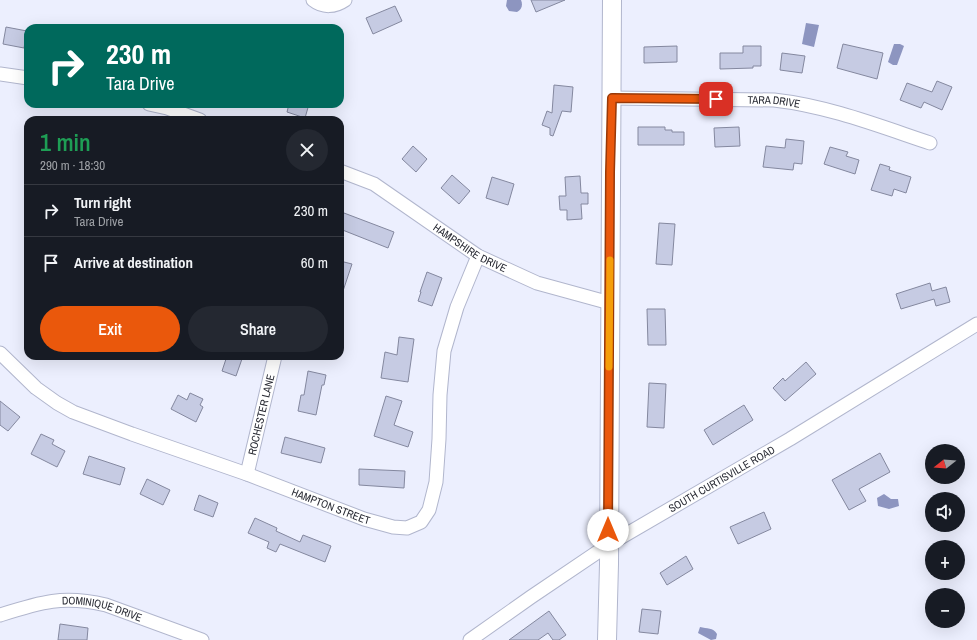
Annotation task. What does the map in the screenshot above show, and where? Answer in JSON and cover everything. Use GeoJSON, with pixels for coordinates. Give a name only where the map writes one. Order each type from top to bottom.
{"type":"FeatureCollection","features":[{"type":"Feature","properties":{"kind":"street"},"geometry":{"type":"LineString","coordinates":[[313,0],[324,6],[332,6],[345,0]]}},
{"type":"Feature","properties":{"kind":"street"},"geometry":{"type":"LineString","coordinates":[[607,640],[612,0]]}},
{"type":"Feature","properties":{"kind":"street"},"geometry":{"type":"LineString","coordinates":[[0,74],[24,77]]}},
{"type":"Feature","properties":{"kind":"street","name":"TARA DRIVE"},"geometry":{"type":"LineString","coordinates":[[612,98],[774,100],[792,102],[834,111],[930,143]]}},
{"type":"Feature","properties":{"kind":"street"},"geometry":{"type":"LineString","coordinates":[[167,108],[189,116]]}},
{"type":"Feature","properties":{"kind":"street","name":"HAMPSHIRE DRIVE"},"geometry":{"type":"LineString","coordinates":[[344,173],[374,184],[478,256],[537,283],[610,303]]}},
{"type":"Feature","properties":{"kind":"street","name":"HAMPTON STREET"},"geometry":{"type":"LineString","coordinates":[[0,353],[36,388],[57,403],[74,412],[247,474],[364,519],[393,527],[407,528],[421,522],[429,510],[436,482],[440,395],[444,351],[457,307],[478,256]]}},
{"type":"Feature","properties":{"kind":"street","name":"SOUTH CURTISVILLE ROAD"},"geometry":{"type":"LineString","coordinates":[[470,640],[608,545],[790,439],[977,324]]}},
{"type":"Feature","properties":{"kind":"street","name":"ROCHESTER LANE"},"geometry":{"type":"LineString","coordinates":[[247,474],[274,360]]}},
{"type":"Feature","properties":{"kind":"street","name":"DOMINIQUE DRIVE"},"geometry":{"type":"LineString","coordinates":[[0,615],[25,607],[57,600],[90,601],[106,605],[202,640]]}},
{"type":"Feature","properties":{"kind":"water"},"geometry":{"type":"Polygon","coordinates":[[[507,0],[521,0],[522,5],[519,11],[509,11],[506,6],[507,0]]]}},
{"type":"Feature","properties":{"kind":"water"},"geometry":{"type":"Polygon","coordinates":[[[806,23],[819,25],[814,47],[802,44],[806,23]]]}},
{"type":"Feature","properties":{"kind":"water"},"geometry":{"type":"Polygon","coordinates":[[[894,44],[904,46],[897,65],[893,65],[888,62],[894,44]]]}},
{"type":"Feature","properties":{"kind":"water"},"geometry":{"type":"Polygon","coordinates":[[[884,494],[891,499],[898,499],[899,506],[889,509],[878,506],[877,498],[884,494]]]}},
{"type":"Feature","properties":{"kind":"water"},"geometry":{"type":"Polygon","coordinates":[[[700,627],[714,630],[717,634],[716,639],[711,640],[698,633],[700,627]]]}},
{"type":"Feature","properties":{"kind":"building"},"geometry":{"type":"Polygon","coordinates":[[[531,0],[565,0],[536,12],[531,0]]]}},
{"type":"Feature","properties":{"kind":"building"},"geometry":{"type":"Polygon","coordinates":[[[395,6],[402,21],[373,34],[366,18],[395,6]]]}},
{"type":"Feature","properties":{"kind":"building"},"geometry":{"type":"Polygon","coordinates":[[[6,27],[24,30],[24,48],[3,44],[6,27]]]}},
{"type":"Feature","properties":{"kind":"building"},"geometry":{"type":"Polygon","coordinates":[[[843,44],[883,53],[877,79],[837,68],[843,44]]]}},
{"type":"Feature","properties":{"kind":"building"},"geometry":{"type":"Polygon","coordinates":[[[677,46],[677,62],[644,63],[644,47],[677,46]]]}},
{"type":"Feature","properties":{"kind":"building"},"geometry":{"type":"Polygon","coordinates":[[[743,46],[761,46],[761,66],[753,66],[753,68],[720,69],[720,53],[743,53],[743,46]]]}},
{"type":"Feature","properties":{"kind":"building"},"geometry":{"type":"Polygon","coordinates":[[[782,53],[805,56],[802,73],[780,70],[782,53]]]}},
{"type":"Feature","properties":{"kind":"building"},"geometry":{"type":"Polygon","coordinates":[[[937,81],[952,87],[942,110],[924,102],[921,108],[900,100],[907,83],[932,92],[937,81]]]}},
{"type":"Feature","properties":{"kind":"building"},"geometry":{"type":"Polygon","coordinates":[[[554,85],[573,87],[571,112],[562,111],[553,136],[550,135],[550,128],[542,125],[547,111],[552,113],[554,85]]]}},
{"type":"Feature","properties":{"kind":"building"},"geometry":{"type":"Polygon","coordinates":[[[288,108],[308,108],[306,116],[299,116],[287,112],[288,108]]]}},
{"type":"Feature","properties":{"kind":"building"},"geometry":{"type":"Polygon","coordinates":[[[638,127],[665,127],[665,130],[672,130],[672,132],[684,132],[684,145],[638,145],[638,127]]]}},
{"type":"Feature","properties":{"kind":"building"},"geometry":{"type":"Polygon","coordinates":[[[739,127],[740,146],[715,147],[714,128],[739,127]]]}},
{"type":"Feature","properties":{"kind":"building"},"geometry":{"type":"Polygon","coordinates":[[[786,139],[804,141],[802,164],[794,163],[793,170],[763,167],[766,146],[785,148],[786,139]]]}},
{"type":"Feature","properties":{"kind":"building"},"geometry":{"type":"Polygon","coordinates":[[[413,146],[427,159],[416,172],[402,159],[413,146]]]}},
{"type":"Feature","properties":{"kind":"building"},"geometry":{"type":"Polygon","coordinates":[[[830,147],[848,152],[846,156],[859,160],[855,174],[824,164],[830,147]]]}},
{"type":"Feature","properties":{"kind":"building"},"geometry":{"type":"Polygon","coordinates":[[[880,164],[890,167],[889,170],[911,177],[906,193],[894,189],[892,196],[871,190],[880,164]]]}},
{"type":"Feature","properties":{"kind":"building"},"geometry":{"type":"Polygon","coordinates":[[[452,175],[470,191],[459,204],[441,188],[452,175]]]}},
{"type":"Feature","properties":{"kind":"building"},"geometry":{"type":"Polygon","coordinates":[[[580,176],[581,193],[588,193],[588,204],[581,204],[582,219],[567,220],[567,210],[560,210],[559,196],[566,196],[565,177],[580,176]]]}},
{"type":"Feature","properties":{"kind":"building"},"geometry":{"type":"Polygon","coordinates":[[[492,177],[514,184],[508,205],[486,198],[492,177]]]}},
{"type":"Feature","properties":{"kind":"building"},"geometry":{"type":"Polygon","coordinates":[[[344,213],[394,232],[388,248],[344,231],[344,213]]]}},
{"type":"Feature","properties":{"kind":"building"},"geometry":{"type":"Polygon","coordinates":[[[659,223],[675,224],[672,265],[656,264],[659,223]]]}},
{"type":"Feature","properties":{"kind":"building"},"geometry":{"type":"Polygon","coordinates":[[[344,262],[352,264],[344,288],[344,262]]]}},
{"type":"Feature","properties":{"kind":"building"},"geometry":{"type":"Polygon","coordinates":[[[427,272],[442,278],[432,306],[418,301],[427,272]]]}},
{"type":"Feature","properties":{"kind":"building"},"geometry":{"type":"Polygon","coordinates":[[[930,283],[932,291],[946,287],[950,302],[936,306],[934,299],[901,309],[896,294],[930,283]]]}},
{"type":"Feature","properties":{"kind":"building"},"geometry":{"type":"Polygon","coordinates":[[[647,309],[665,309],[666,345],[648,345],[647,309]]]}},
{"type":"Feature","properties":{"kind":"building"},"geometry":{"type":"Polygon","coordinates":[[[399,337],[414,339],[408,382],[381,378],[385,352],[397,355],[399,337]]]}},
{"type":"Feature","properties":{"kind":"building"},"geometry":{"type":"Polygon","coordinates":[[[226,360],[242,360],[236,376],[222,371],[226,360]]]}},
{"type":"Feature","properties":{"kind":"building"},"geometry":{"type":"Polygon","coordinates":[[[806,362],[816,374],[785,401],[773,388],[783,378],[785,381],[806,362]]]}},
{"type":"Feature","properties":{"kind":"building"},"geometry":{"type":"Polygon","coordinates":[[[308,371],[326,375],[324,385],[322,385],[316,415],[298,411],[301,395],[304,395],[308,371]]]}},
{"type":"Feature","properties":{"kind":"building"},"geometry":{"type":"Polygon","coordinates":[[[649,383],[666,384],[664,428],[647,427],[649,383]]]}},
{"type":"Feature","properties":{"kind":"building"},"geometry":{"type":"Polygon","coordinates":[[[190,393],[203,399],[200,405],[203,407],[196,422],[171,409],[178,395],[187,400],[190,393]]]}},
{"type":"Feature","properties":{"kind":"building"},"geometry":{"type":"Polygon","coordinates":[[[386,396],[402,401],[394,425],[413,432],[408,447],[374,436],[386,396]]]}},
{"type":"Feature","properties":{"kind":"building"},"geometry":{"type":"Polygon","coordinates":[[[0,401],[20,417],[8,431],[0,425],[0,401]]]}},
{"type":"Feature","properties":{"kind":"building"},"geometry":{"type":"Polygon","coordinates":[[[744,405],[753,420],[713,445],[704,430],[744,405]]]}},
{"type":"Feature","properties":{"kind":"building"},"geometry":{"type":"Polygon","coordinates":[[[41,434],[54,440],[52,444],[65,451],[57,467],[31,454],[41,434]]]}},
{"type":"Feature","properties":{"kind":"building"},"geometry":{"type":"Polygon","coordinates":[[[285,437],[325,448],[321,463],[281,453],[285,437]]]}},
{"type":"Feature","properties":{"kind":"building"},"geometry":{"type":"Polygon","coordinates":[[[880,453],[890,472],[859,489],[866,501],[849,510],[832,480],[880,453]]]}},
{"type":"Feature","properties":{"kind":"building"},"geometry":{"type":"Polygon","coordinates":[[[89,456],[125,468],[120,485],[83,474],[89,456]]]}},
{"type":"Feature","properties":{"kind":"building"},"geometry":{"type":"Polygon","coordinates":[[[359,469],[405,471],[404,488],[359,485],[359,469]]]}},
{"type":"Feature","properties":{"kind":"building"},"geometry":{"type":"Polygon","coordinates":[[[147,479],[170,490],[163,505],[140,494],[147,479]]]}},
{"type":"Feature","properties":{"kind":"building"},"geometry":{"type":"Polygon","coordinates":[[[199,495],[218,503],[213,517],[194,510],[199,495]]]}},
{"type":"Feature","properties":{"kind":"building"},"geometry":{"type":"Polygon","coordinates":[[[764,512],[771,529],[738,544],[730,527],[764,512]]]}},
{"type":"Feature","properties":{"kind":"building"},"geometry":{"type":"Polygon","coordinates":[[[255,518],[277,528],[276,531],[300,542],[303,535],[331,546],[325,562],[280,544],[276,552],[267,548],[269,542],[248,533],[255,518]]]}},
{"type":"Feature","properties":{"kind":"building"},"geometry":{"type":"Polygon","coordinates":[[[686,556],[693,569],[667,585],[660,573],[686,556]]]}},
{"type":"Feature","properties":{"kind":"building"},"geometry":{"type":"Polygon","coordinates":[[[642,609],[661,611],[658,634],[639,632],[642,609]]]}},
{"type":"Feature","properties":{"kind":"building"},"geometry":{"type":"Polygon","coordinates":[[[549,611],[566,635],[559,640],[553,640],[548,633],[538,640],[509,640],[549,611]]]}},
{"type":"Feature","properties":{"kind":"building"},"geometry":{"type":"Polygon","coordinates":[[[60,624],[88,628],[87,640],[58,640],[60,624]]]}},
{"type":"Feature","properties":{"kind":"slow traffic"},"geometry":{"type":"LineString","coordinates":[[609,367],[610,260]]}},
{"type":"Feature","properties":{"kind":"route"},"geometry":{"type":"LineString","coordinates":[[608,530],[610,172],[612,98],[716,99]]}}]}
